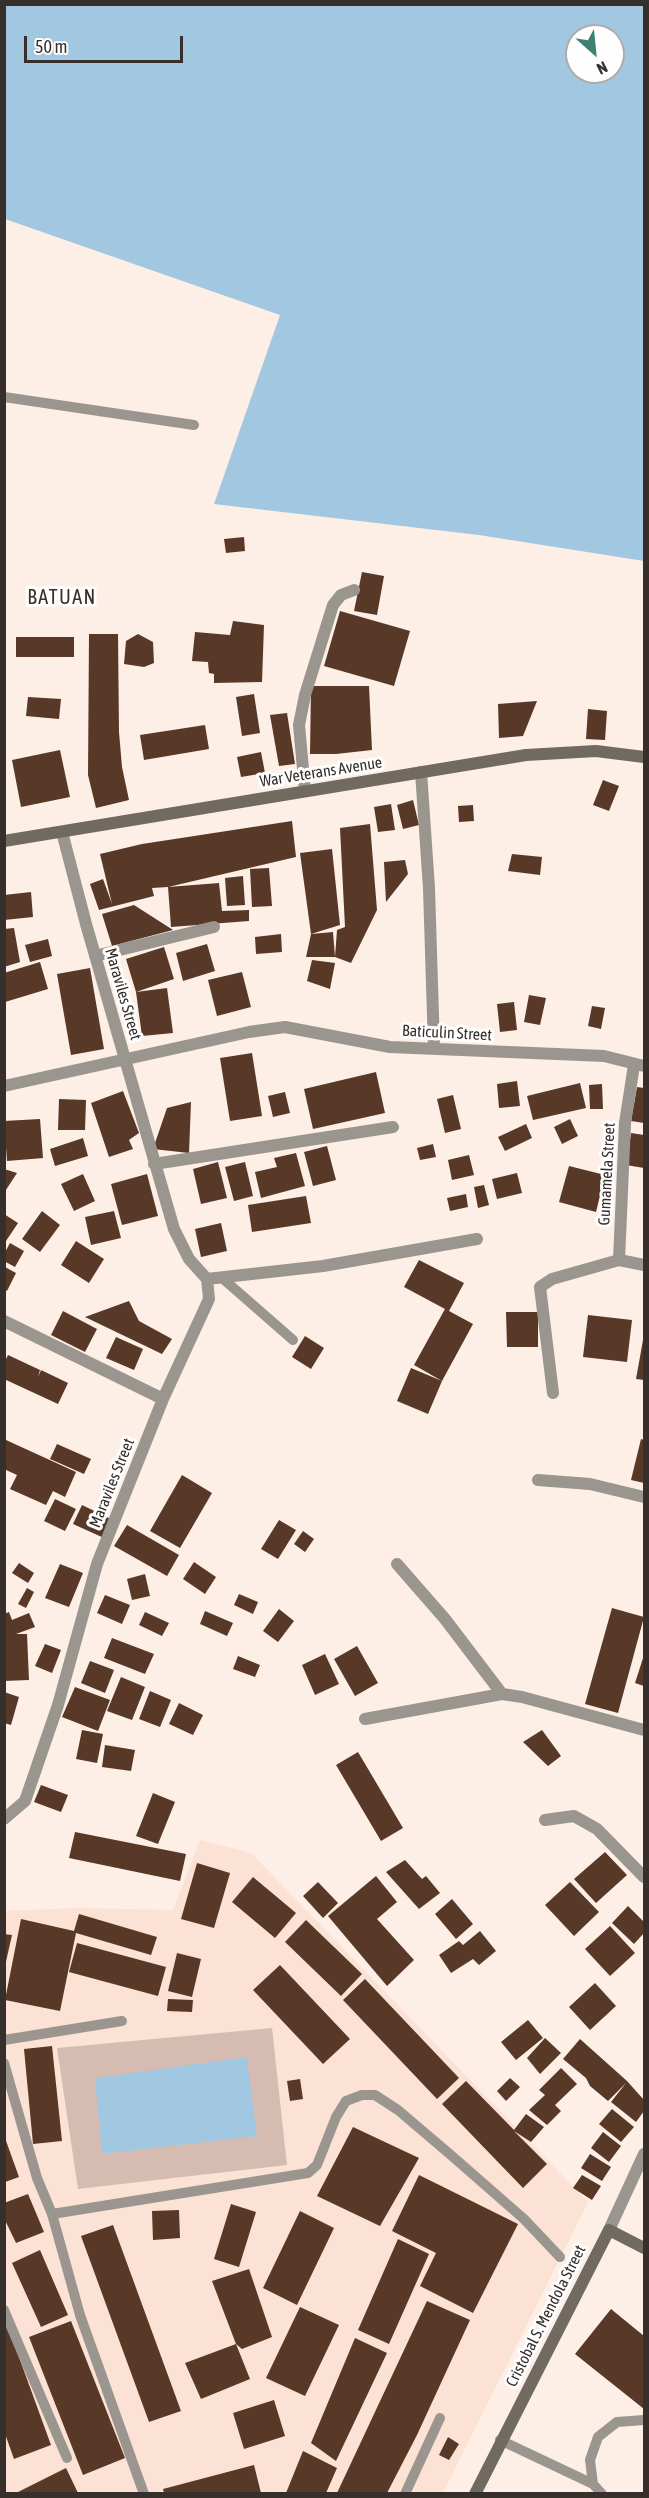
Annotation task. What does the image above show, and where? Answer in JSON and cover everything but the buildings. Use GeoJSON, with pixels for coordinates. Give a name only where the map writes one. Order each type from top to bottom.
{"type":"FeatureCollection","features":[{"type":"Feature","properties":{"kind":"main road","name":"War Veterans Avenue"},"geometry":{"type":"LineString","coordinates":[[4,841],[526,755],[596,752],[645,757]]}},
{"type":"Feature","properties":{"kind":"main road"},"geometry":{"type":"LineString","coordinates":[[609,2230],[645,2248]]}},
{"type":"Feature","properties":{"kind":"main road","name":"Cristobal S. Mendola Street"},"geometry":{"type":"LineString","coordinates":[[475,2493],[609,2230]]}},
{"type":"Feature","properties":{"kind":"street"},"geometry":{"type":"LineString","coordinates":[[305,791],[299,725],[305,695],[333,605],[341,595],[354,590]]}},
{"type":"Feature","properties":{"kind":"street"},"geometry":{"type":"LineString","coordinates":[[421,772],[429,888],[434,1048]]}},
{"type":"Feature","properties":{"kind":"street","name":"Maraviles Street"},"geometry":{"type":"LineString","coordinates":[[4,1819],[25,1801],[58,1705],[97,1564],[163,1400],[209,1299],[207,1279],[189,1259],[174,1229],[95,956],[62,832]]}},
{"type":"Feature","properties":{"kind":"street"},"geometry":{"type":"LineString","coordinates":[[95,956],[214,927]]}},
{"type":"Feature","properties":{"kind":"street","name":"Baticulin Street"},"geometry":{"type":"LineString","coordinates":[[4,1086],[249,1032],[285,1027],[390,1047],[604,1056],[639,1065]]}},
{"type":"Feature","properties":{"kind":"street","name":"Gumamela Street"},"geometry":{"type":"LineString","coordinates":[[619,1260],[626,1123],[639,1065]]}},
{"type":"Feature","properties":{"kind":"street"},"geometry":{"type":"LineString","coordinates":[[154,1164],[393,1127]]}},
{"type":"Feature","properties":{"kind":"street"},"geometry":{"type":"LineString","coordinates":[[207,1279],[323,1266],[477,1239]]}},
{"type":"Feature","properties":{"kind":"street"},"geometry":{"type":"LineString","coordinates":[[553,1393],[540,1287],[552,1279],[619,1260],[645,1265]]}},
{"type":"Feature","properties":{"kind":"street"},"geometry":{"type":"LineString","coordinates":[[4,1321],[163,1400]]}},
{"type":"Feature","properties":{"kind":"street"},"geometry":{"type":"LineString","coordinates":[[538,1480],[590,1484],[645,1497]]}},
{"type":"Feature","properties":{"kind":"street"},"geometry":{"type":"LineString","coordinates":[[397,1564],[445,1619],[502,1694]]}},
{"type":"Feature","properties":{"kind":"street"},"geometry":{"type":"LineString","coordinates":[[365,1719],[502,1694],[522,1697],[645,1730]]}},
{"type":"Feature","properties":{"kind":"street"},"geometry":{"type":"LineString","coordinates":[[545,1820],[574,1816],[597,1829],[645,1877]]}},
{"type":"Feature","properties":{"kind":"street","name":"Cristobal S. Mendola Street"},"geometry":{"type":"LineString","coordinates":[[609,2230],[645,2154]]}},
{"type":"Feature","properties":{"kind":"lane"},"geometry":{"type":"LineString","coordinates":[[4,396],[194,425]]}},
{"type":"Feature","properties":{"kind":"lane"},"geometry":{"type":"LineString","coordinates":[[220,1277],[293,1340]]}},
{"type":"Feature","properties":{"kind":"lane"},"geometry":{"type":"LineString","coordinates":[[4,2040],[122,2021]]}},
{"type":"Feature","properties":{"kind":"lane"},"geometry":{"type":"LineString","coordinates":[[4,2063],[37,2178],[52,2214],[80,2315],[144,2493]]}},
{"type":"Feature","properties":{"kind":"lane"},"geometry":{"type":"LineString","coordinates":[[52,2214],[308,2173],[316,2165],[336,2117],[346,2102],[362,2096],[375,2096],[398,2110],[461,2164],[524,2219],[560,2257]]}},
{"type":"Feature","properties":{"kind":"lane"},"geometry":{"type":"LineString","coordinates":[[4,2310],[67,2458]]}},
{"type":"Feature","properties":{"kind":"lane"},"geometry":{"type":"LineString","coordinates":[[405,2493],[440,2418]]}},
{"type":"Feature","properties":{"kind":"lane"},"geometry":{"type":"LineString","coordinates":[[593,2484],[590,2460],[598,2437],[617,2422],[645,2420]]}},
{"type":"Feature","properties":{"kind":"lane"},"geometry":{"type":"LineString","coordinates":[[501,2440],[593,2484],[602,2493]]}},
{"type":"Feature","properties":{"kind":"shaded area"},"geometry":{"type":"Polygon","coordinates":[[[200,1840],[251,1853],[588,2202],[443,2493],[5,2493],[4,1911],[76,1908],[173,1910],[200,1840]]]}},
{"type":"Feature","properties":{"kind":"shaded area"},"geometry":{"type":"Polygon","coordinates":[[[272,2028],[287,2165],[78,2189],[57,2048],[272,2028]]]}},
{"type":"Feature","properties":{"kind":"water"},"geometry":{"type":"Polygon","coordinates":[[[5,4],[644,5],[644,561],[479,535],[214,504],[280,315],[5,219],[5,4]]]}},
{"type":"Feature","properties":{"kind":"water"},"geometry":{"type":"Polygon","coordinates":[[[247,2057],[257,2136],[102,2154],[95,2078],[247,2057]]]}},
{"type":"Feature","properties":{"kind":"district","name":"BATUAN"},"geometry":{"type":"Point","coordinates":[62,598]}}]}
